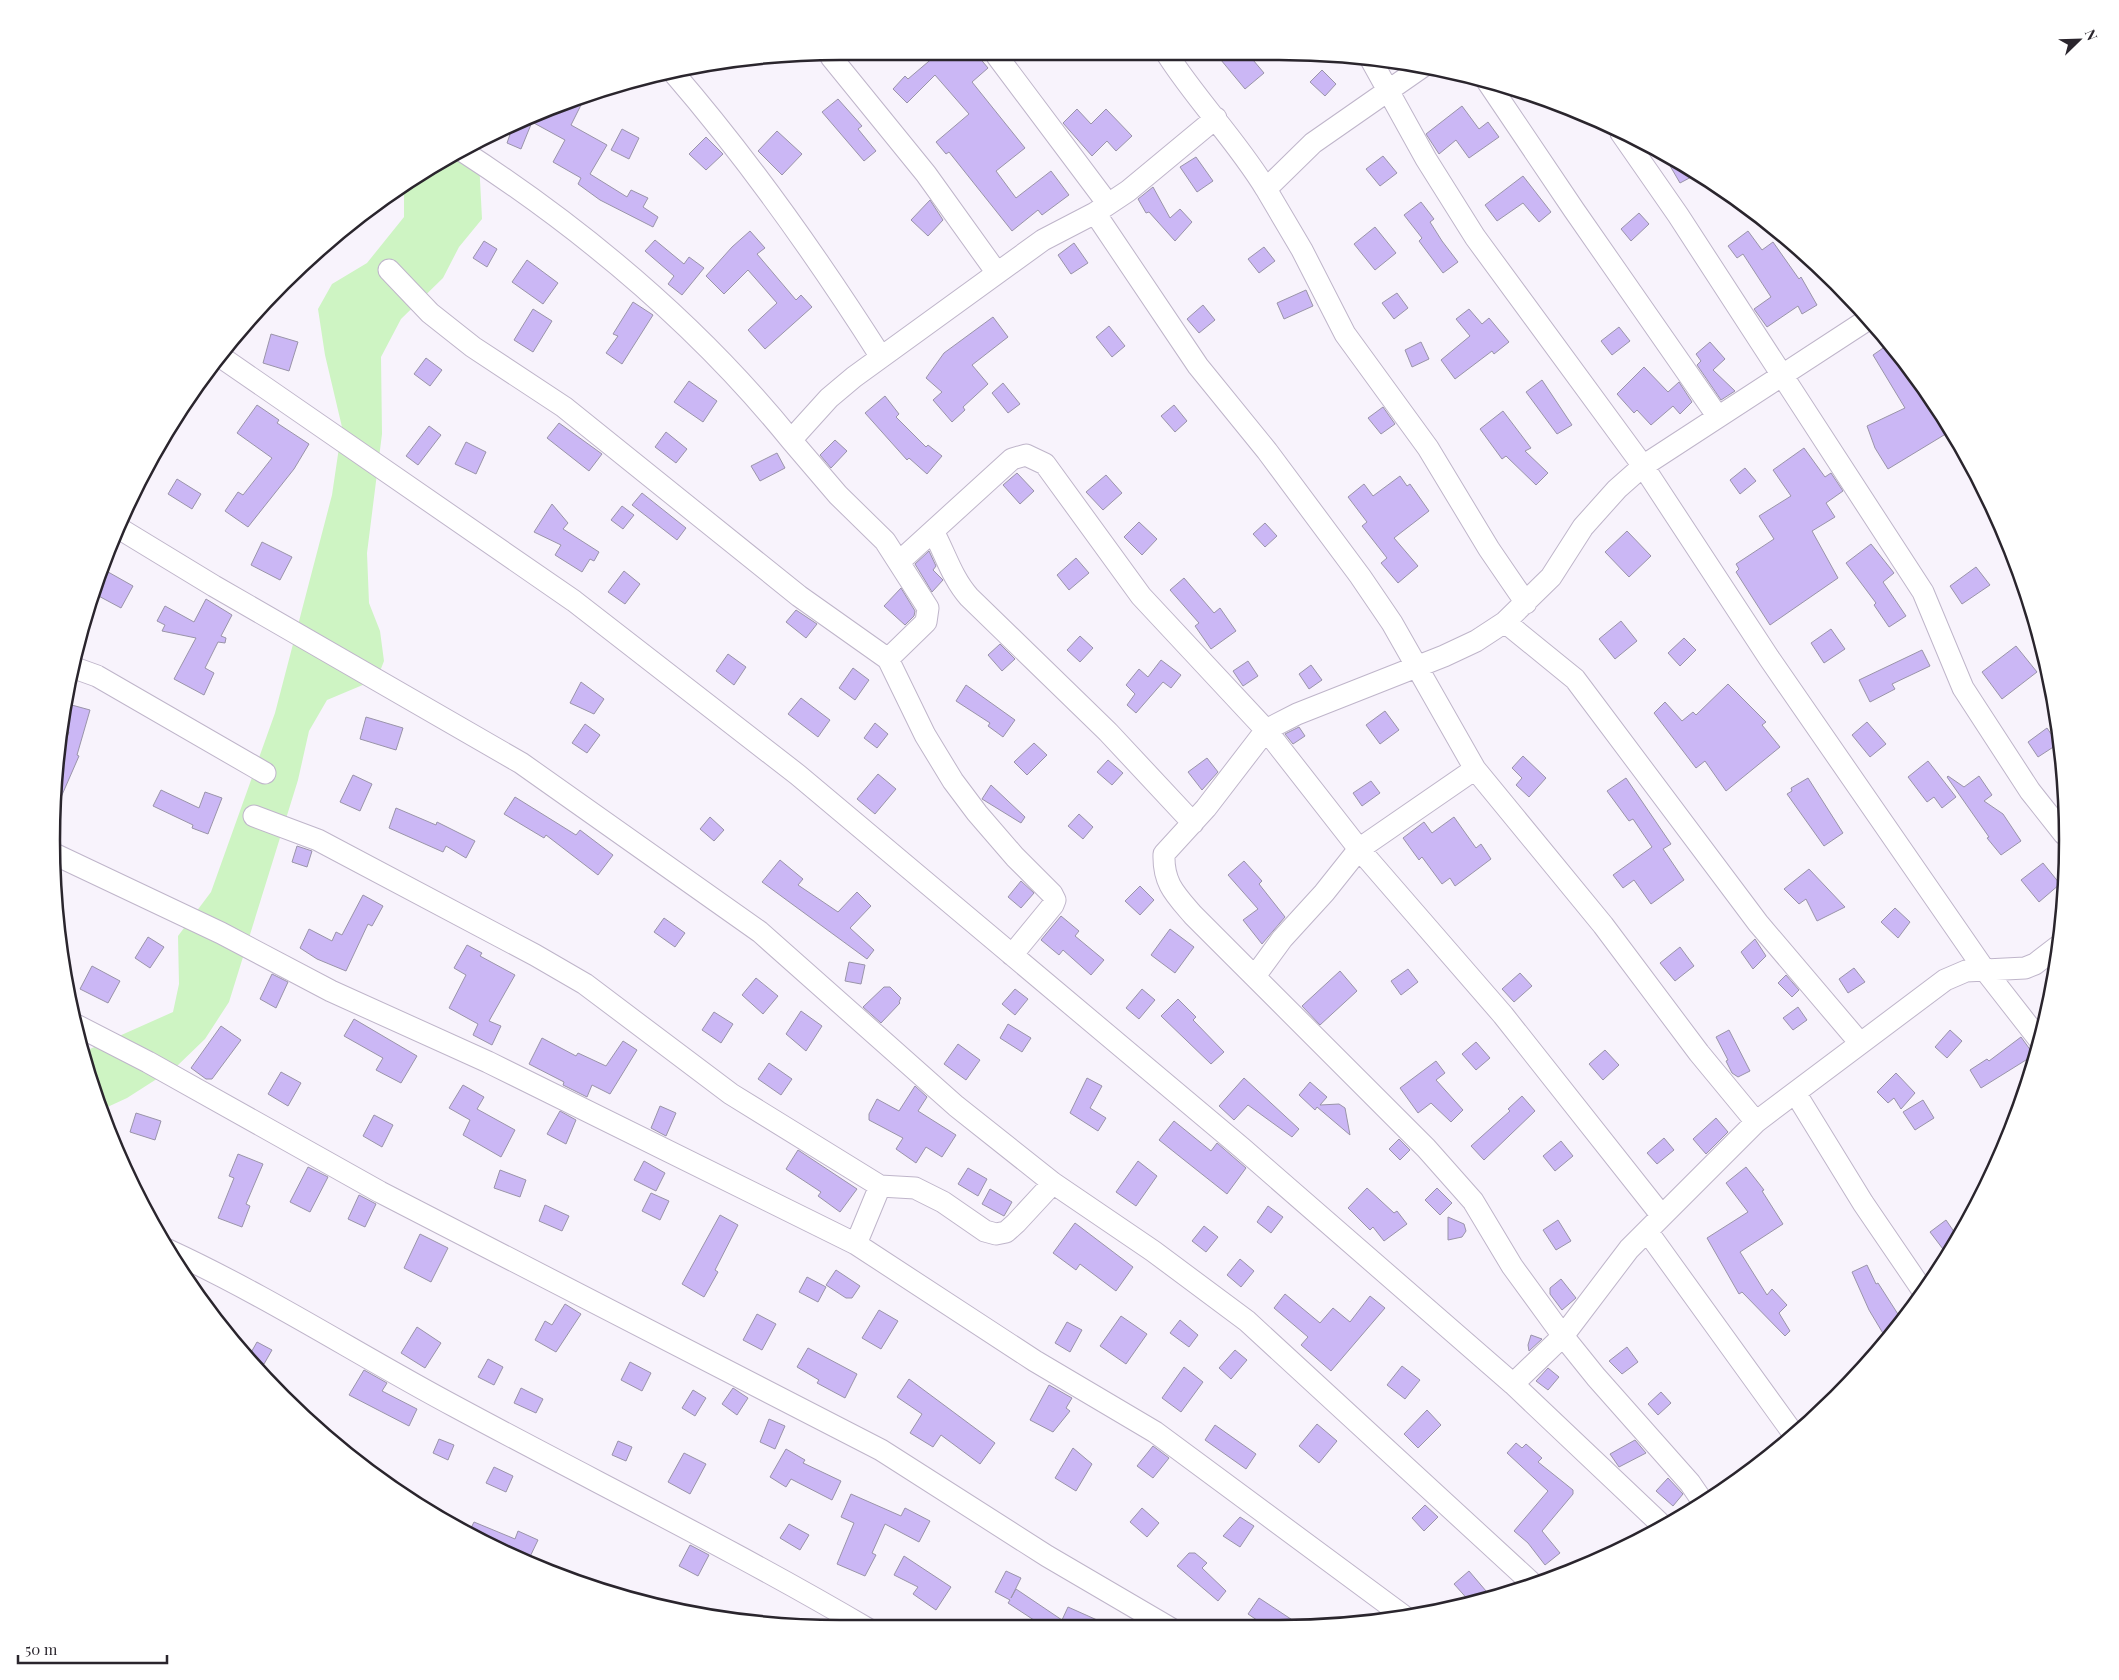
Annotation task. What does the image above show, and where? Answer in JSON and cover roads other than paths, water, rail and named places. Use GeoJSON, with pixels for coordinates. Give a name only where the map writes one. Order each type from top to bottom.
{"type":"FeatureCollection","features":[{"type":"Feature","properties":{"kind":"street"},"geometry":{"type":"LineString","coordinates":[[834,60],[926,174],[997,273]]}},
{"type":"Feature","properties":{"kind":"street"},"geometry":{"type":"LineString","coordinates":[[1000,60],[1102,208],[1198,366],[1266,451],[1360,576],[1392,623],[1475,769],[1603,925],[1699,1053],[1756,1122]]}},
{"type":"Feature","properties":{"kind":"street"},"geometry":{"type":"LineString","coordinates":[[1171,60],[1187,85],[1216,118],[1236,145],[1266,189],[1302,250],[1345,334],[1428,448],[1489,550],[1526,603]]}},
{"type":"Feature","properties":{"kind":"street"},"geometry":{"type":"LineString","coordinates":[[1375,66],[1426,159],[1475,237],[1643,466],[1770,658],[1984,969],[2034,1033]]}},
{"type":"Feature","properties":{"kind":"street"},"geometry":{"type":"LineString","coordinates":[[1266,189],[1313,143],[1414,72]]}},
{"type":"Feature","properties":{"kind":"street"},"geometry":{"type":"LineString","coordinates":[[678,77],[699,101],[841,294],[881,357]]}},
{"type":"Feature","properties":{"kind":"street"},"geometry":{"type":"LineString","coordinates":[[1494,91],[1718,417]]}},
{"type":"Feature","properties":{"kind":"street"},"geometry":{"type":"LineString","coordinates":[[791,440],[829,398],[881,357],[1043,240],[1102,208],[1216,118]]}},
{"type":"Feature","properties":{"kind":"street"},"geometry":{"type":"LineString","coordinates":[[1626,141],[1678,215],[1924,592],[1963,688],[1973,706],[2030,791],[2058,827]]}},
{"type":"Feature","properties":{"kind":"street"},"geometry":{"type":"LineString","coordinates":[[468,155],[502,176],[636,278],[722,362],[838,495],[885,541],[900,561],[928,608],[928,615],[922,627],[888,659]]}},
{"type":"Feature","properties":{"kind":"street"},"geometry":{"type":"LineString","coordinates":[[389,270],[430,313],[473,348],[564,407],[799,596],[888,659],[926,735],[953,781],[1003,842],[1052,894],[1055,900],[1053,905],[1012,955]]}},
{"type":"Feature","properties":{"kind":"street"},"geometry":{"type":"LineString","coordinates":[[1699,1497],[1690,1483],[1596,1377],[1563,1336],[1512,1266],[1473,1201],[1426,1148],[1193,915],[1170,887],[1163,869],[1164,854],[1233,776],[1250,748],[1266,730],[1297,714],[1476,641],[1505,622],[1551,577],[1583,527],[1617,489],[1643,466],[1862,323]]}},
{"type":"Feature","properties":{"kind":"street"},"geometry":{"type":"LineString","coordinates":[[226,359],[574,601],[798,775],[1242,1148],[1513,1384],[1658,1521]]}},
{"type":"Feature","properties":{"kind":"street"},"geometry":{"type":"LineString","coordinates":[[900,561],[1012,459],[1026,455],[1045,464],[1141,596],[1266,730],[1358,849],[1503,1015],[1662,1216]]}},
{"type":"Feature","properties":{"kind":"street"},"geometry":{"type":"LineString","coordinates":[[124,531],[214,586],[521,763],[760,932],[956,1106],[1053,1183],[1153,1251],[1247,1322],[1528,1580]]}},
{"type":"Feature","properties":{"kind":"street"},"geometry":{"type":"LineString","coordinates":[[933,531],[947,556],[959,586],[1108,732],[1193,823]]}},
{"type":"Feature","properties":{"kind":"street"},"geometry":{"type":"LineString","coordinates":[[1505,622],[1575,679],[1758,923],[1860,1043]]}},
{"type":"Feature","properties":{"kind":"street"},"geometry":{"type":"LineString","coordinates":[[79,670],[97,676],[265,773]]}},
{"type":"Feature","properties":{"kind":"street"},"geometry":{"type":"LineString","coordinates":[[1256,976],[1282,939],[1324,893],[1358,849],[1475,769]]}},
{"type":"Feature","properties":{"kind":"street"},"geometry":{"type":"LineString","coordinates":[[254,816],[318,840],[577,979],[731,1094],[880,1186],[915,1188],[943,1202],[985,1231],[996,1234],[1006,1232],[1053,1183]]}},
{"type":"Feature","properties":{"kind":"street"},"geometry":{"type":"LineString","coordinates":[[61,857],[213,929],[331,991],[523,1079],[856,1244],[1035,1361],[1154,1432],[1396,1611]]}},
{"type":"Feature","properties":{"kind":"street"},"geometry":{"type":"LineString","coordinates":[[1513,1384],[1563,1336],[1629,1249],[1756,1122],[1796,1094],[1860,1043],[1945,980],[1966,971],[2025,968],[2035,964],[2050,953]]}},
{"type":"Feature","properties":{"kind":"street"},"geometry":{"type":"LineString","coordinates":[[84,1029],[148,1062],[380,1192],[881,1450],[1047,1556],[1156,1620]]}},
{"type":"Feature","properties":{"kind":"street"},"geometry":{"type":"LineString","coordinates":[[1796,1094],[1863,1203],[1919,1285]]}},
{"type":"Feature","properties":{"kind":"street"},"geometry":{"type":"LineString","coordinates":[[856,1244],[880,1186]]}},
{"type":"Feature","properties":{"kind":"street"},"geometry":{"type":"LineString","coordinates":[[1647,1231],[1790,1428]]}},
{"type":"Feature","properties":{"kind":"street"},"geometry":{"type":"LineString","coordinates":[[181,1256],[320,1329],[454,1407],[851,1620]]}}]}
